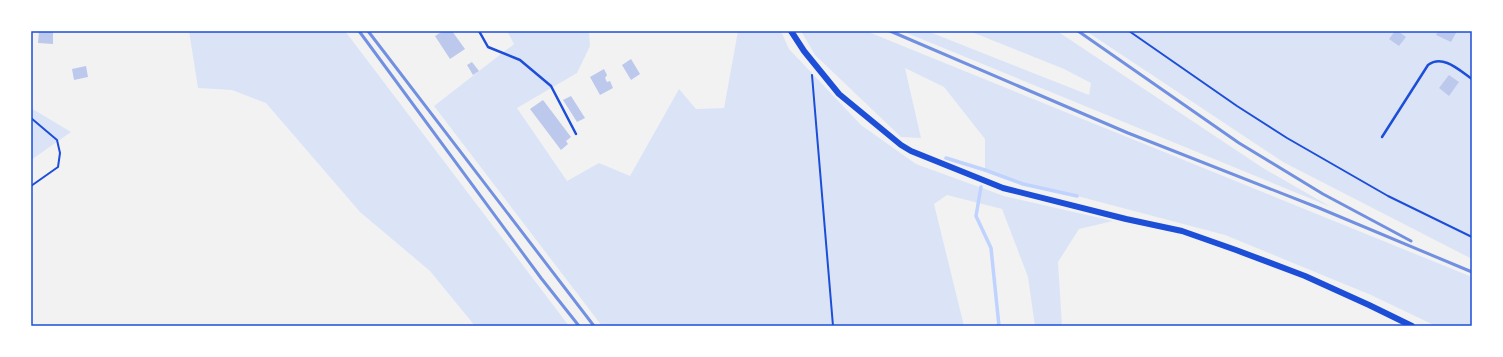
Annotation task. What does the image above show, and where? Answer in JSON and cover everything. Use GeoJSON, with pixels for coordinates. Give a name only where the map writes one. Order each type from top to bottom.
{"type":"FeatureCollection","features":[{"type":"Feature","properties":{"kind":"street"},"geometry":{"type":"LineString","coordinates":[[791,31],[804,51],[839,94],[901,145],[911,151],[1003,188],[1126,220],[1182,232],[1229,248],[1305,276],[1412,326]]}},
{"type":"Feature","properties":{"kind":"lane"},"geometry":{"type":"LineString","coordinates":[[479,31],[488,47],[520,60],[551,86],[576,134]]}},
{"type":"Feature","properties":{"kind":"lane"},"geometry":{"type":"LineString","coordinates":[[1382,137],[1428,66],[1433,62],[1440,61],[1450,64],[1472,78]]}},
{"type":"Feature","properties":{"kind":"path"},"geometry":{"type":"LineString","coordinates":[[1129,31],[1287,138],[1388,196],[1472,237]]}},
{"type":"Feature","properties":{"kind":"path"},"geometry":{"type":"LineString","coordinates":[[812,75],[833,326]]}},
{"type":"Feature","properties":{"kind":"path"},"geometry":{"type":"LineString","coordinates":[[31,118],[57,140],[60,153],[58,166],[31,186]]}},
{"type":"Feature","properties":{"kind":"shaded area"},"geometry":{"type":"Polygon","coordinates":[[[189,31],[345,31],[569,326],[475,326],[430,271],[360,212],[266,103],[232,90],[198,88],[189,31]]]}},
{"type":"Feature","properties":{"kind":"shaded area"},"geometry":{"type":"Polygon","coordinates":[[[507,31],[589,31],[590,46],[577,73],[517,108],[567,181],[599,163],[630,176],[679,89],[696,109],[724,108],[738,31],[781,31],[789,49],[861,125],[916,164],[1004,196],[1113,221],[1079,229],[1058,262],[1062,326],[1035,326],[1028,277],[1002,209],[947,195],[934,204],[964,326],[602,326],[434,106],[514,44],[507,31]]]}},
{"type":"Feature","properties":{"kind":"shaded area"},"geometry":{"type":"Polygon","coordinates":[[[801,31],[866,31],[1472,277],[1472,326],[1436,326],[1371,295],[1225,235],[1077,196],[1023,184],[985,170],[985,139],[944,87],[905,68],[921,138],[901,137],[815,55],[801,31]]]}},
{"type":"Feature","properties":{"kind":"shaded area"},"geometry":{"type":"Polygon","coordinates":[[[902,31],[927,31],[1089,95],[1091,83],[1064,69],[969,31],[1057,31],[1263,168],[1331,207],[902,31]]]}},
{"type":"Feature","properties":{"kind":"shaded area"},"geometry":{"type":"Polygon","coordinates":[[[1086,31],[1472,31],[1472,259],[1283,162],[1086,31]]]}},
{"type":"Feature","properties":{"kind":"shaded area"},"geometry":{"type":"Polygon","coordinates":[[[31,108],[71,132],[31,160],[31,108]]]}},
{"type":"Feature","properties":{"kind":"building"},"geometry":{"type":"Polygon","coordinates":[[[39,31],[53,31],[53,44],[38,43],[39,31]]]}},
{"type":"Feature","properties":{"kind":"building"},"geometry":{"type":"Polygon","coordinates":[[[443,31],[452,31],[465,49],[450,59],[435,36],[443,31]]]}},
{"type":"Feature","properties":{"kind":"building"},"geometry":{"type":"Polygon","coordinates":[[[1395,31],[1398,31],[1406,37],[1399,46],[1389,39],[1395,31]]]}},
{"type":"Feature","properties":{"kind":"building"},"geometry":{"type":"Polygon","coordinates":[[[1438,31],[1457,31],[1451,42],[1436,35],[1438,31]]]}},
{"type":"Feature","properties":{"kind":"building"},"geometry":{"type":"Polygon","coordinates":[[[631,59],[640,74],[631,80],[622,65],[631,59]]]}},
{"type":"Feature","properties":{"kind":"building"},"geometry":{"type":"Polygon","coordinates":[[[472,62],[479,71],[473,75],[467,65],[472,62]]]}},
{"type":"Feature","properties":{"kind":"building"},"geometry":{"type":"Polygon","coordinates":[[[86,66],[88,77],[74,80],[72,69],[86,66]]]}},
{"type":"Feature","properties":{"kind":"building"},"geometry":{"type":"Polygon","coordinates":[[[604,69],[607,75],[605,78],[607,82],[610,81],[613,88],[600,95],[590,77],[604,69]]]}},
{"type":"Feature","properties":{"kind":"building"},"geometry":{"type":"Polygon","coordinates":[[[1449,75],[1459,82],[1449,96],[1439,88],[1449,75]]]}},
{"type":"Feature","properties":{"kind":"building"},"geometry":{"type":"Polygon","coordinates":[[[571,96],[585,118],[577,122],[563,100],[571,96]]]}},
{"type":"Feature","properties":{"kind":"building"},"geometry":{"type":"Polygon","coordinates":[[[543,100],[571,137],[566,141],[568,144],[561,150],[530,109],[543,100]]]}},
{"type":"Feature","properties":{"kind":"waterway"},"geometry":{"type":"LineString","coordinates":[[946,158],[1023,184],[1077,196]]}},
{"type":"Feature","properties":{"kind":"waterway"},"geometry":{"type":"LineString","coordinates":[[981,187],[976,216],[991,248],[999,326]]}},
{"type":"Feature","properties":{"kind":"railway"},"geometry":{"type":"LineString","coordinates":[[359,31],[541,278],[579,326]]}},
{"type":"Feature","properties":{"kind":"railway"},"geometry":{"type":"LineString","coordinates":[[368,31],[594,326]]}},
{"type":"Feature","properties":{"kind":"railway"},"geometry":{"type":"LineString","coordinates":[[890,31],[1128,133],[1319,208],[1472,272]]}},
{"type":"Feature","properties":{"kind":"railway"},"geometry":{"type":"LineString","coordinates":[[1078,31],[1239,143],[1323,194],[1411,241]]}}]}
